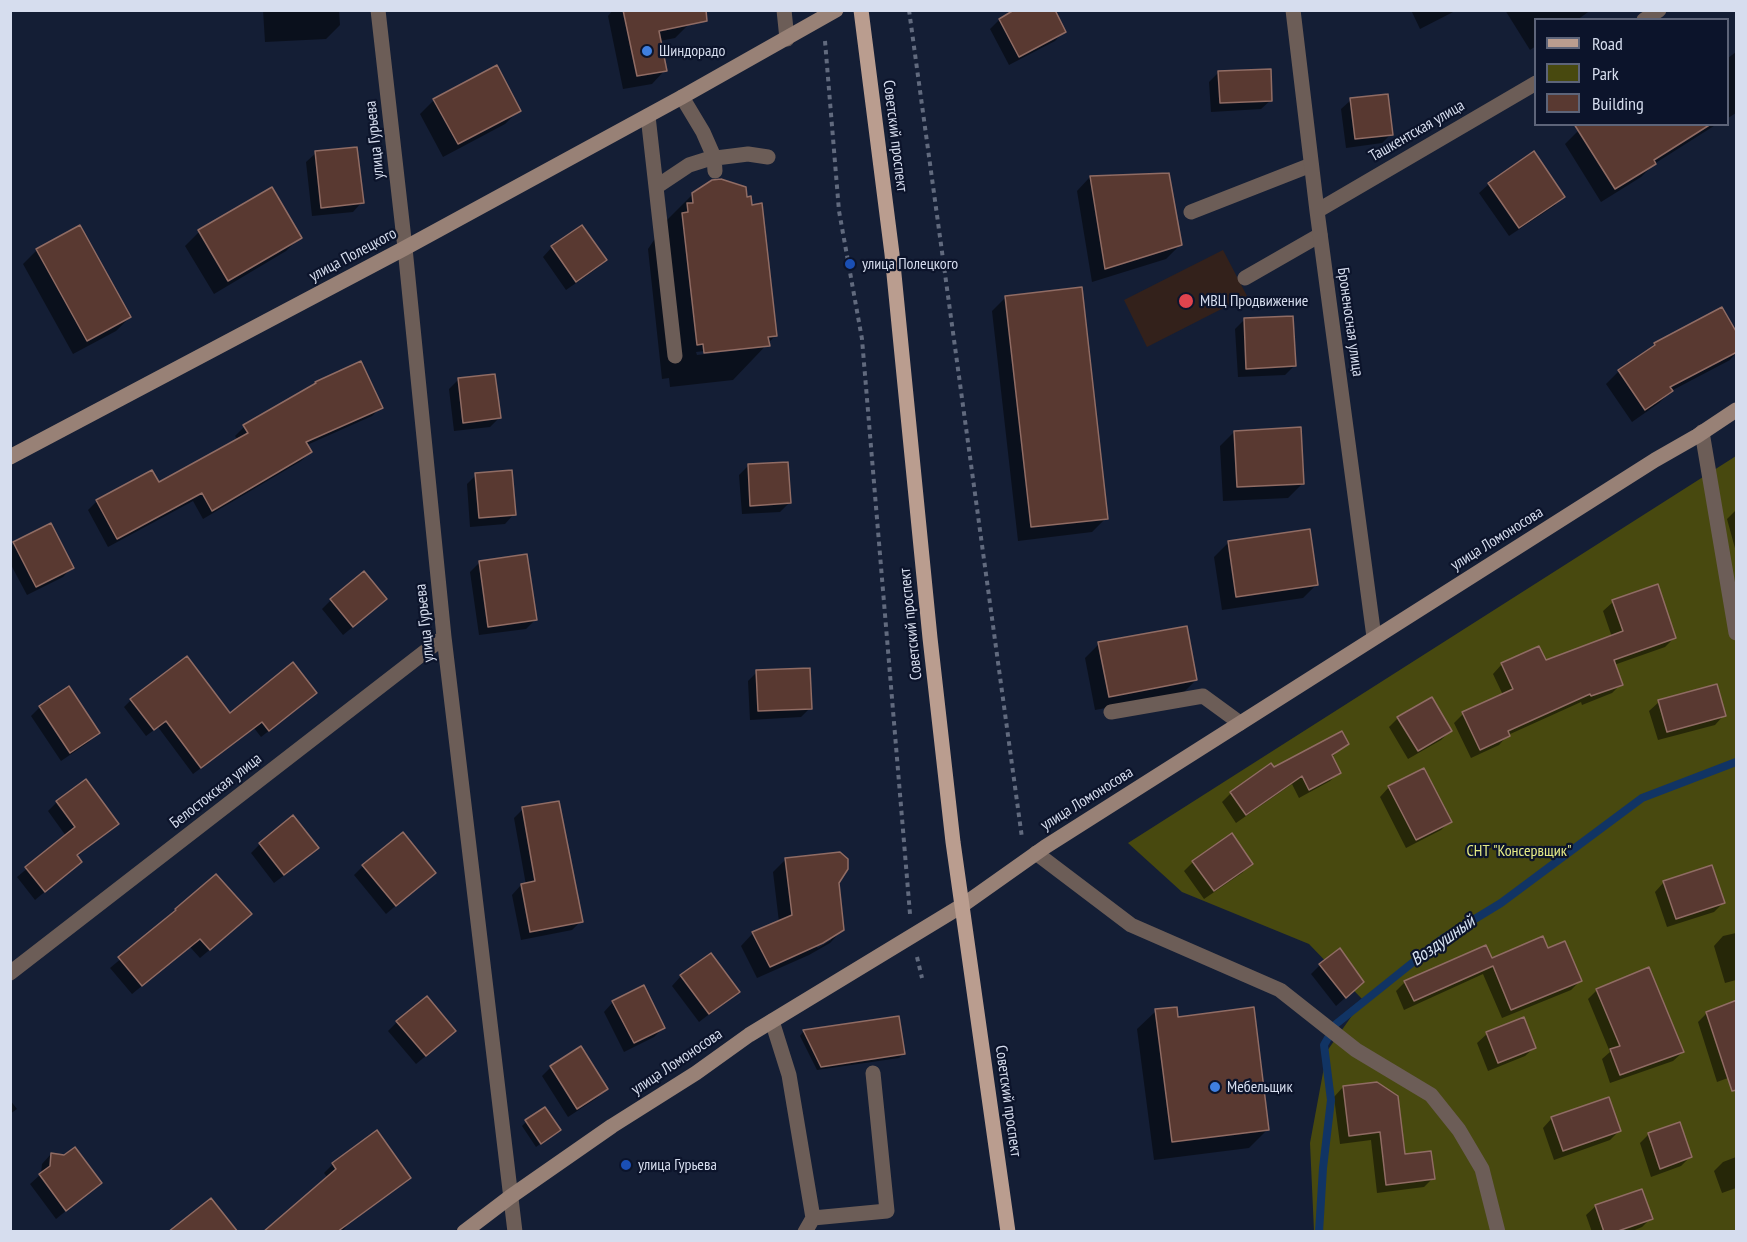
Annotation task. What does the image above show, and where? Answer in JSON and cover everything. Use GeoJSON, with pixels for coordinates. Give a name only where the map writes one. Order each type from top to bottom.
{"type":"FeatureCollection","features":[{"type":"Feature","properties":{"kind":"main road","name":"Советский проспект"},"geometry":{"type":"LineString","coordinates":[[861,10],[892,254],[930,638],[953,842],[1008,1232]]}},
{"type":"Feature","properties":{"kind":"street","name":"улица Гурьева"},"geometry":{"type":"LineString","coordinates":[[378,10],[405,248],[444,637],[515,1232]]}},
{"type":"Feature","properties":{"kind":"street"},"geometry":{"type":"LineString","coordinates":[[784,10],[787,39]]}},
{"type":"Feature","properties":{"kind":"street","name":"Броненосная улица"},"geometry":{"type":"LineString","coordinates":[[1293,10],[1320,235],[1374,638]]}},
{"type":"Feature","properties":{"kind":"street","name":"улица Полецкого"},"geometry":{"type":"LineString","coordinates":[[10,457],[405,248],[648,116],[829,14]]}},
{"type":"Feature","properties":{"kind":"street","name":"Ташкентская улица"},"geometry":{"type":"LineString","coordinates":[[1317,211],[1534,84]]}},
{"type":"Feature","properties":{"kind":"street"},"geometry":{"type":"LineString","coordinates":[[682,97],[704,132],[715,164]]}},
{"type":"Feature","properties":{"kind":"street"},"geometry":{"type":"LineString","coordinates":[[648,116],[675,356]]}},
{"type":"Feature","properties":{"kind":"street"},"geometry":{"type":"LineString","coordinates":[[656,187],[689,165],[715,164],[748,154],[768,157]]}},
{"type":"Feature","properties":{"kind":"street"},"geometry":{"type":"LineString","coordinates":[[1191,212],[1311,165]]}},
{"type":"Feature","properties":{"kind":"street"},"geometry":{"type":"LineString","coordinates":[[1245,278],[1320,235]]}},
{"type":"Feature","properties":{"kind":"street","name":"улица Ломоносова"},"geometry":{"type":"LineString","coordinates":[[464,1232],[612,1126],[772,1021],[963,904],[1031,857],[1240,723],[1655,459],[1737,410]]}},
{"type":"Feature","properties":{"kind":"street"},"geometry":{"type":"LineString","coordinates":[[1702,432],[1737,633]]}},
{"type":"Feature","properties":{"kind":"street","name":"Белостокская улица"},"geometry":{"type":"LineString","coordinates":[[10,973],[444,637]]}},
{"type":"Feature","properties":{"kind":"street"},"geometry":{"type":"LineString","coordinates":[[1111,712],[1203,696],[1240,723]]}},
{"type":"Feature","properties":{"kind":"street"},"geometry":{"type":"LineString","coordinates":[[1031,857],[1131,925],[1280,990],[1356,1050],[1431,1095],[1459,1130],[1482,1169],[1498,1232]]}},
{"type":"Feature","properties":{"kind":"street"},"geometry":{"type":"LineString","coordinates":[[772,1021],[789,1075],[809,1225],[887,1211],[873,1073]]}},
{"type":"Feature","properties":{"kind":"path"},"geometry":{"type":"LineString","coordinates":[[909,10],[1031,857]]}},
{"type":"Feature","properties":{"kind":"path"},"geometry":{"type":"LineString","coordinates":[[829,14],[839,211],[862,339],[912,935],[922,978]]}},
{"type":"Feature","properties":{"kind":"shaded area"},"geometry":{"type":"Polygon","coordinates":[[[1223,250],[1247,296],[1147,347],[1124,300],[1223,250]]]}},
{"type":"Feature","properties":{"kind":"green space","name":"СНТ \"Консервщик\""},"geometry":{"type":"Polygon","coordinates":[[[1736,456],[1736,1231],[1314,1231],[1310,1143],[1327,1051],[1363,1000],[1309,944],[1182,892],[1128,843],[1736,456]]]}},
{"type":"Feature","properties":{"kind":"building","name":"Шиндорадо"},"geometry":{"type":"Polygon","coordinates":[[[623,10],[706,10],[707,21],[659,31],[667,71],[637,76],[623,10]]]}},
{"type":"Feature","properties":{"kind":"building"},"geometry":{"type":"Polygon","coordinates":[[[1014,10],[1055,10],[1066,32],[1019,57],[999,19],[1014,10]]]}},
{"type":"Feature","properties":{"kind":"building"},"geometry":{"type":"Polygon","coordinates":[[[497,65],[521,111],[458,144],[433,99],[497,65]]]}},
{"type":"Feature","properties":{"kind":"building"},"geometry":{"type":"Polygon","coordinates":[[[1271,69],[1272,101],[1220,103],[1218,71],[1271,69]]]}},
{"type":"Feature","properties":{"kind":"building"},"geometry":{"type":"Polygon","coordinates":[[[1388,94],[1393,135],[1355,139],[1350,98],[1388,94]]]}},
{"type":"Feature","properties":{"kind":"building"},"geometry":{"type":"Polygon","coordinates":[[[1575,126],[1708,126],[1654,160],[1656,164],[1615,189],[1575,126]]]}},
{"type":"Feature","properties":{"kind":"building"},"geometry":{"type":"Polygon","coordinates":[[[357,147],[364,203],[321,208],[315,151],[357,147]]]}},
{"type":"Feature","properties":{"kind":"building"},"geometry":{"type":"Polygon","coordinates":[[[1534,151],[1565,197],[1519,228],[1488,183],[1534,151]]]}},
{"type":"Feature","properties":{"kind":"building"},"geometry":{"type":"Polygon","coordinates":[[[1169,173],[1182,245],[1105,269],[1090,176],[1169,173]]]}},
{"type":"Feature","properties":{"kind":"building"},"geometry":{"type":"Polygon","coordinates":[[[721,179],[746,187],[747,197],[751,196],[752,205],[762,203],[777,336],[768,337],[770,346],[704,353],[703,344],[697,345],[682,213],[688,212],[687,203],[693,203],[692,193],[712,180],[721,179]]]}},
{"type":"Feature","properties":{"kind":"building"},"geometry":{"type":"Polygon","coordinates":[[[272,187],[302,238],[228,281],[198,230],[272,187]]]}},
{"type":"Feature","properties":{"kind":"building"},"geometry":{"type":"Polygon","coordinates":[[[80,225],[131,317],[87,341],[36,249],[80,225]]]}},
{"type":"Feature","properties":{"kind":"building"},"geometry":{"type":"Polygon","coordinates":[[[582,225],[607,260],[576,282],[551,246],[582,225]]]}},
{"type":"Feature","properties":{"kind":"building"},"geometry":{"type":"Polygon","coordinates":[[[1082,287],[1108,519],[1031,527],[1005,296],[1082,287]]]}},
{"type":"Feature","properties":{"kind":"building"},"geometry":{"type":"Polygon","coordinates":[[[1722,307],[1737,333],[1737,352],[1670,387],[1673,391],[1645,410],[1618,370],[1655,345],[1654,343],[1722,307]]]}},
{"type":"Feature","properties":{"kind":"building"},"geometry":{"type":"Polygon","coordinates":[[[1293,316],[1296,366],[1246,369],[1244,318],[1293,316]]]}},
{"type":"Feature","properties":{"kind":"building"},"geometry":{"type":"Polygon","coordinates":[[[361,361],[383,408],[306,442],[312,452],[212,511],[202,493],[117,539],[96,500],[152,470],[159,482],[248,433],[243,425],[315,382],[361,361]]]}},
{"type":"Feature","properties":{"kind":"building"},"geometry":{"type":"Polygon","coordinates":[[[495,374],[501,418],[463,423],[458,378],[495,374]]]}},
{"type":"Feature","properties":{"kind":"building"},"geometry":{"type":"Polygon","coordinates":[[[1301,427],[1304,484],[1237,487],[1234,431],[1301,427]]]}},
{"type":"Feature","properties":{"kind":"building"},"geometry":{"type":"Polygon","coordinates":[[[788,462],[791,503],[750,506],[748,464],[788,462]]]}},
{"type":"Feature","properties":{"kind":"building"},"geometry":{"type":"Polygon","coordinates":[[[512,470],[516,515],[479,518],[475,473],[512,470]]]}},
{"type":"Feature","properties":{"kind":"building"},"geometry":{"type":"Polygon","coordinates":[[[51,523],[74,568],[36,587],[13,542],[51,523]]]}},
{"type":"Feature","properties":{"kind":"building"},"geometry":{"type":"Polygon","coordinates":[[[1310,529],[1318,585],[1236,597],[1228,541],[1310,529]]]}},
{"type":"Feature","properties":{"kind":"building"},"geometry":{"type":"Polygon","coordinates":[[[527,554],[537,620],[488,627],[479,561],[527,554]]]}},
{"type":"Feature","properties":{"kind":"building"},"geometry":{"type":"Polygon","coordinates":[[[364,571],[387,599],[353,627],[330,599],[364,571]]]}},
{"type":"Feature","properties":{"kind":"building"},"geometry":{"type":"Polygon","coordinates":[[[1658,584],[1676,638],[1614,660],[1623,685],[1591,696],[1590,694],[1508,731],[1510,736],[1480,750],[1462,712],[1513,689],[1501,663],[1539,646],[1546,660],[1623,631],[1612,600],[1658,584]]]}},
{"type":"Feature","properties":{"kind":"building"},"geometry":{"type":"Polygon","coordinates":[[[1187,626],[1197,680],[1109,697],[1098,642],[1187,626]]]}},
{"type":"Feature","properties":{"kind":"building"},"geometry":{"type":"Polygon","coordinates":[[[187,656],[230,713],[293,662],[317,693],[269,731],[262,722],[201,768],[166,721],[154,730],[130,699],[187,656]]]}},
{"type":"Feature","properties":{"kind":"building"},"geometry":{"type":"Polygon","coordinates":[[[810,668],[812,709],[758,711],[756,670],[810,668]]]}},
{"type":"Feature","properties":{"kind":"building"},"geometry":{"type":"Polygon","coordinates":[[[1717,684],[1726,716],[1667,732],[1658,700],[1717,684]]]}},
{"type":"Feature","properties":{"kind":"building"},"geometry":{"type":"Polygon","coordinates":[[[69,686],[100,733],[70,753],[39,706],[69,686]]]}},
{"type":"Feature","properties":{"kind":"building"},"geometry":{"type":"Polygon","coordinates":[[[1432,697],[1452,731],[1418,751],[1397,717],[1432,697]]]}},
{"type":"Feature","properties":{"kind":"building"},"geometry":{"type":"Polygon","coordinates":[[[1342,731],[1349,744],[1332,755],[1341,773],[1309,790],[1302,776],[1246,815],[1230,792],[1271,763],[1274,767],[1342,731]]]}},
{"type":"Feature","properties":{"kind":"building"},"geometry":{"type":"Polygon","coordinates":[[[1424,768],[1452,822],[1416,840],[1388,786],[1424,768]]]}},
{"type":"Feature","properties":{"kind":"building"},"geometry":{"type":"Polygon","coordinates":[[[86,779],[119,824],[77,855],[82,862],[45,892],[25,867],[75,827],[56,801],[86,779]]]}},
{"type":"Feature","properties":{"kind":"building"},"geometry":{"type":"Polygon","coordinates":[[[559,801],[583,922],[530,932],[521,884],[535,881],[522,807],[559,801]]]}},
{"type":"Feature","properties":{"kind":"building"},"geometry":{"type":"Polygon","coordinates":[[[293,815],[319,848],[284,875],[259,843],[293,815]]]}},
{"type":"Feature","properties":{"kind":"building"},"geometry":{"type":"Polygon","coordinates":[[[403,832],[436,873],[396,906],[362,865],[403,832]]]}},
{"type":"Feature","properties":{"kind":"building"},"geometry":{"type":"Polygon","coordinates":[[[1232,833],[1253,864],[1214,891],[1192,861],[1232,833]]]}},
{"type":"Feature","properties":{"kind":"building"},"geometry":{"type":"Polygon","coordinates":[[[840,852],[848,859],[848,869],[839,883],[844,930],[823,943],[770,967],[752,932],[792,915],[785,858],[840,852]]]}},
{"type":"Feature","properties":{"kind":"building"},"geometry":{"type":"Polygon","coordinates":[[[1712,865],[1725,903],[1676,919],[1663,881],[1712,865]]]}},
{"type":"Feature","properties":{"kind":"building"},"geometry":{"type":"Polygon","coordinates":[[[216,874],[252,914],[210,950],[200,939],[142,986],[118,957],[216,874]]]}},
{"type":"Feature","properties":{"kind":"building"},"geometry":{"type":"Polygon","coordinates":[[[1543,936],[1548,948],[1565,941],[1582,981],[1511,1010],[1493,966],[1414,1001],[1404,981],[1486,945],[1492,958],[1543,936]]]}},
{"type":"Feature","properties":{"kind":"building"},"geometry":{"type":"Polygon","coordinates":[[[1340,948],[1364,982],[1346,998],[1319,964],[1340,948]]]}},
{"type":"Feature","properties":{"kind":"building"},"geometry":{"type":"Polygon","coordinates":[[[711,953],[740,992],[709,1014],[680,975],[711,953]]]}},
{"type":"Feature","properties":{"kind":"building"},"geometry":{"type":"Polygon","coordinates":[[[1649,967],[1684,1052],[1620,1075],[1610,1049],[1620,1046],[1596,989],[1649,967]]]}},
{"type":"Feature","properties":{"kind":"building"},"geometry":{"type":"Polygon","coordinates":[[[644,985],[665,1028],[634,1043],[612,1001],[644,985]]]}},
{"type":"Feature","properties":{"kind":"building"},"geometry":{"type":"Polygon","coordinates":[[[427,996],[456,1031],[426,1056],[396,1021],[427,996]]]}},
{"type":"Feature","properties":{"kind":"building"},"geometry":{"type":"Polygon","coordinates":[[[1737,1000],[1737,1090],[1732,1091],[1706,1012],[1737,1000]]]}},
{"type":"Feature","properties":{"kind":"building","name":"Мебельщик"},"geometry":{"type":"Polygon","coordinates":[[[1177,1007],[1178,1017],[1254,1007],[1269,1130],[1172,1142],[1155,1009],[1177,1007]]]}},
{"type":"Feature","properties":{"kind":"building"},"geometry":{"type":"Polygon","coordinates":[[[899,1016],[905,1054],[821,1067],[803,1030],[899,1016]]]}},
{"type":"Feature","properties":{"kind":"building"},"geometry":{"type":"Polygon","coordinates":[[[1524,1017],[1536,1048],[1498,1063],[1486,1032],[1524,1017]]]}},
{"type":"Feature","properties":{"kind":"building"},"geometry":{"type":"Polygon","coordinates":[[[581,1046],[608,1089],[577,1109],[550,1066],[581,1046]]]}},
{"type":"Feature","properties":{"kind":"building"},"geometry":{"type":"Polygon","coordinates":[[[1377,1082],[1398,1096],[1405,1154],[1431,1151],[1435,1179],[1386,1185],[1380,1132],[1349,1136],[1343,1086],[1377,1082]]]}},
{"type":"Feature","properties":{"kind":"building"},"geometry":{"type":"Polygon","coordinates":[[[1609,1097],[1621,1131],[1563,1151],[1551,1117],[1609,1097]]]}},
{"type":"Feature","properties":{"kind":"building"},"geometry":{"type":"Polygon","coordinates":[[[545,1107],[561,1130],[541,1144],[525,1120],[545,1107]]]}},
{"type":"Feature","properties":{"kind":"building"},"geometry":{"type":"Polygon","coordinates":[[[1680,1122],[1692,1157],[1660,1169],[1648,1133],[1680,1122]]]}},
{"type":"Feature","properties":{"kind":"building"},"geometry":{"type":"Polygon","coordinates":[[[377,1130],[411,1178],[337,1232],[263,1232],[336,1169],[332,1163],[377,1130]]]}},
{"type":"Feature","properties":{"kind":"building"},"geometry":{"type":"Polygon","coordinates":[[[75,1147],[102,1183],[66,1211],[39,1174],[50,1166],[51,1153],[64,1155],[75,1147]]]}},
{"type":"Feature","properties":{"kind":"building"},"geometry":{"type":"Polygon","coordinates":[[[1642,1189],[1653,1219],[1615,1232],[1604,1232],[1595,1205],[1642,1189]]]}},
{"type":"Feature","properties":{"kind":"building"},"geometry":{"type":"Polygon","coordinates":[[[211,1198],[238,1232],[168,1232],[211,1198]]]}},
{"type":"Feature","properties":{"kind":"waterway","name":"Воздушный"},"geometry":{"type":"LineString","coordinates":[[1319,1232],[1323,1168],[1331,1100],[1324,1045],[1336,1024],[1442,939],[1501,903],[1642,798],[1736,762]]}},
{"type":"Feature","properties":{"kind":"place","name":"Шиндорадо"},"geometry":{"type":"Point","coordinates":[647,51]}},
{"type":"Feature","properties":{"kind":"place","name":"улица Полецкого"},"geometry":{"type":"Point","coordinates":[850,264]}},
{"type":"Feature","properties":{"kind":"place","name":"МВЦ Продвижение"},"geometry":{"type":"Point","coordinates":[1186,301]}},
{"type":"Feature","properties":{"kind":"place","name":"Мебельщик"},"geometry":{"type":"Point","coordinates":[1215,1087]}},
{"type":"Feature","properties":{"kind":"place","name":"улица Гурьева"},"geometry":{"type":"Point","coordinates":[626,1165]}}]}
